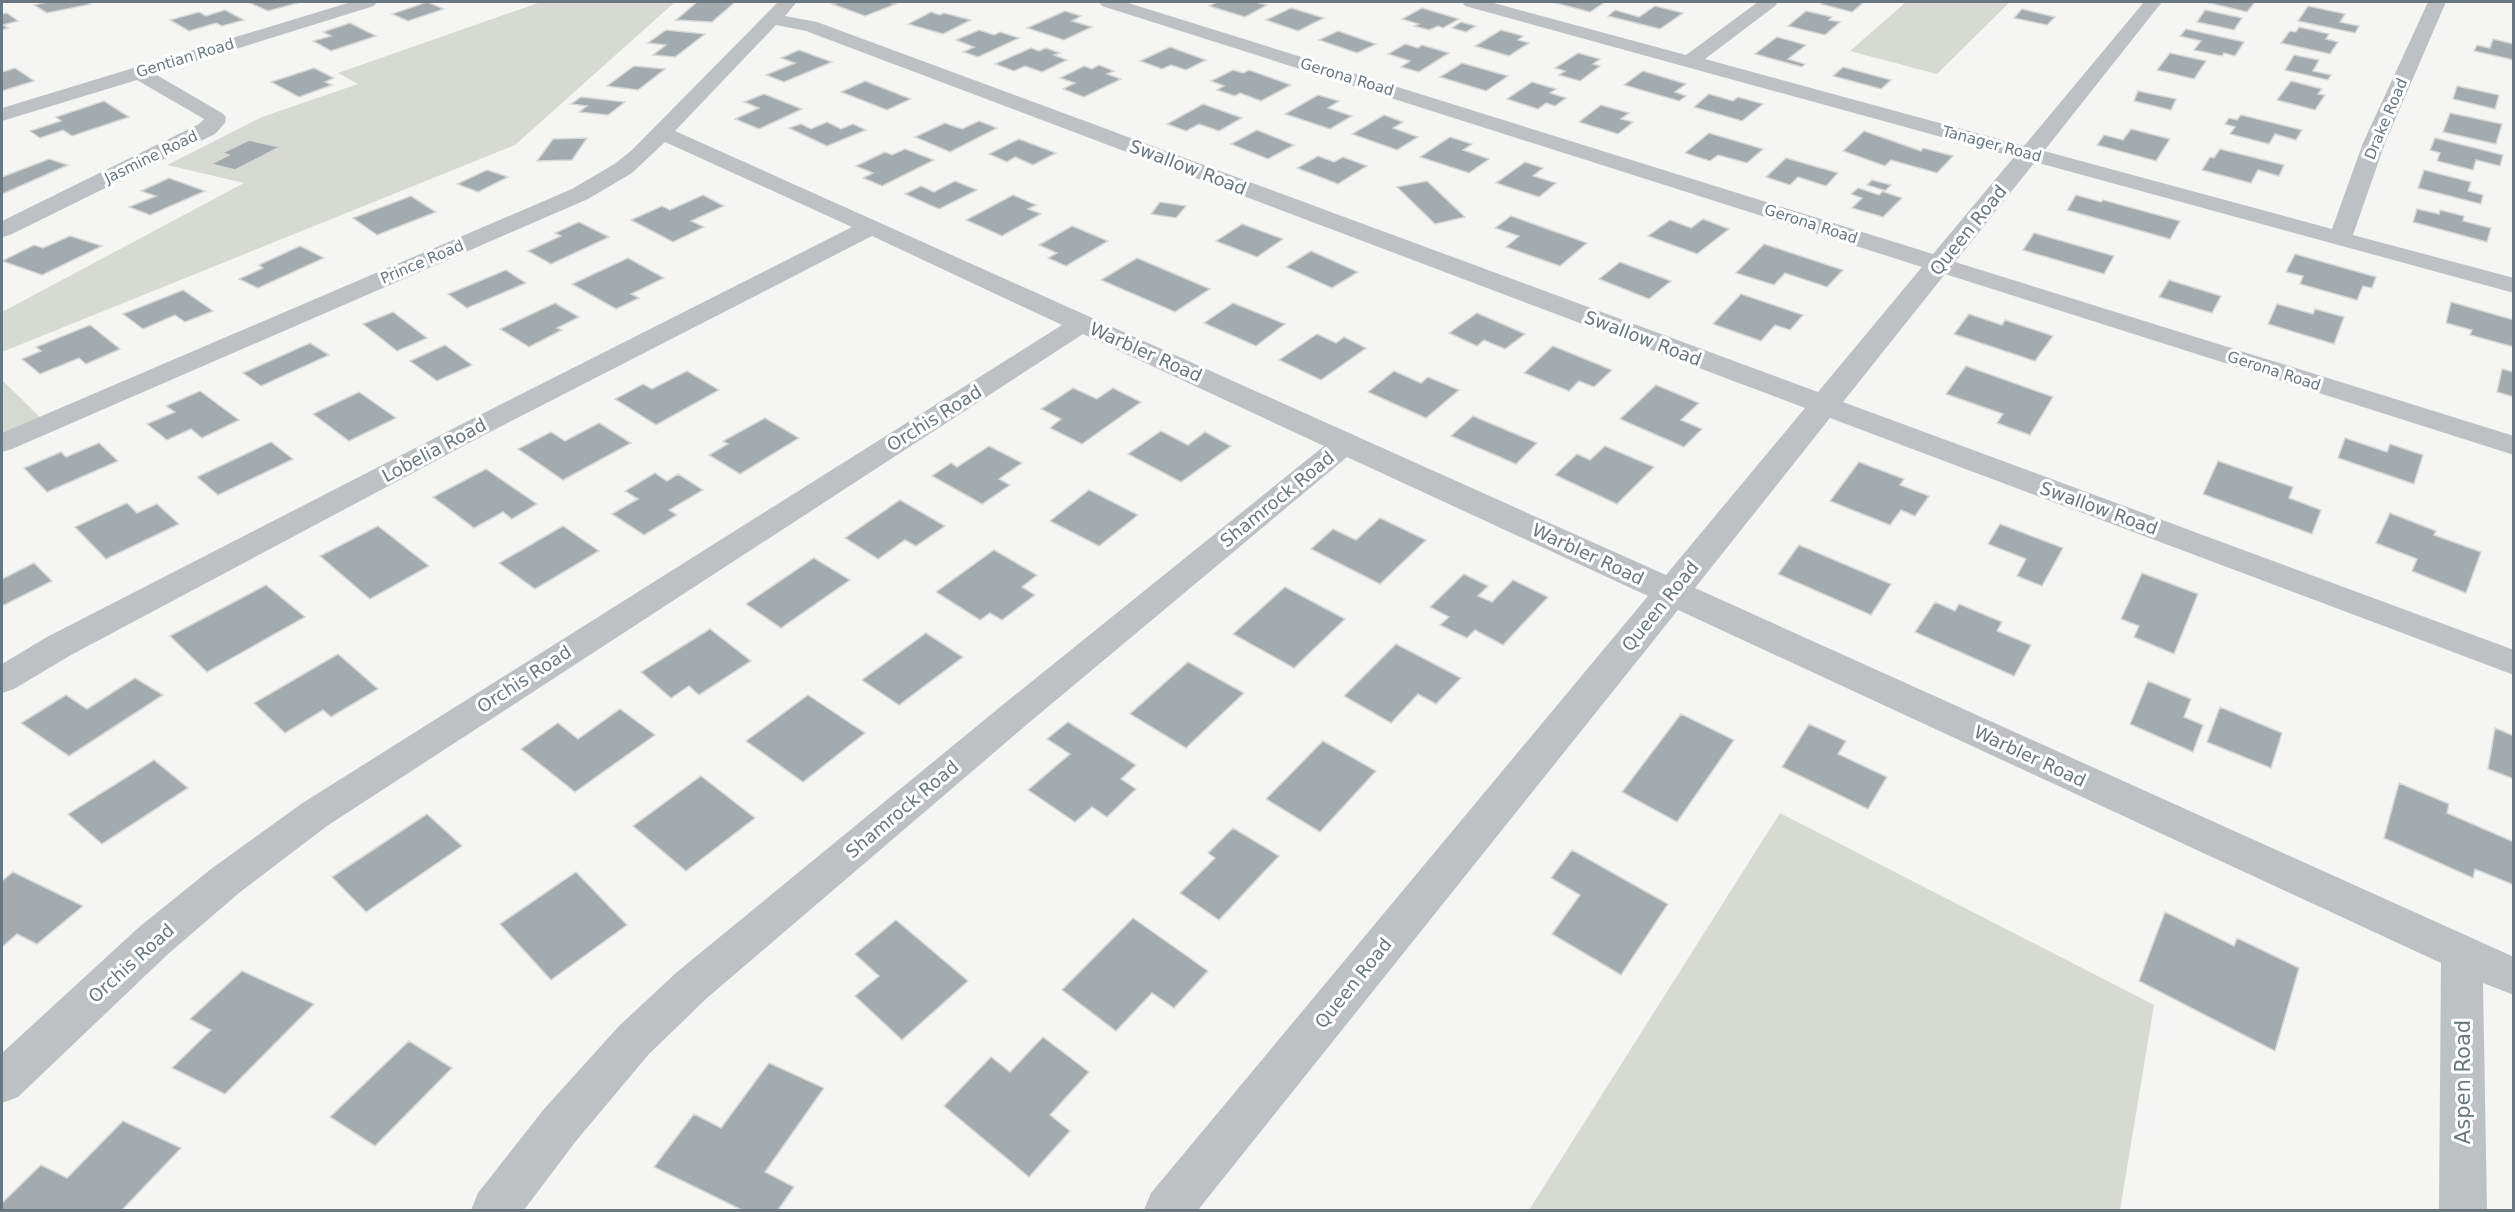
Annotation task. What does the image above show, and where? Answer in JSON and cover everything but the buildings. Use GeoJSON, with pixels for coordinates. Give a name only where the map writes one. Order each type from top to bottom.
{"type":"FeatureCollection","features":[{"type":"Feature","properties":{"kind":"street","name":"Gentian Road"},"geometry":{"type":"LineString","coordinates":[[2,115],[368,2]]}},
{"type":"Feature","properties":{"kind":"street","name":"Gerona Road"},"geometry":{"type":"LineString","coordinates":[[1108,2],[2514,446]]}},
{"type":"Feature","properties":{"kind":"street","name":"Tanager Road"},"geometry":{"type":"LineString","coordinates":[[1471,2],[2514,286]]}},
{"type":"Feature","properties":{"kind":"street"},"geometry":{"type":"LineString","coordinates":[[1690,61],[1769,2]]}},
{"type":"Feature","properties":{"kind":"street","name":"Queen Road"},"geometry":{"type":"LineString","coordinates":[[1168,1210],[2153,2]]}},
{"type":"Feature","properties":{"kind":"street","name":"Drake Road"},"geometry":{"type":"LineString","coordinates":[[2340,239],[2374,143],[2437,2]]}},
{"type":"Feature","properties":{"kind":"street","name":"Prince Road"},"geometry":{"type":"LineString","coordinates":[[2,443],[580,194],[624,168],[662,134],[780,10]]}},
{"type":"Feature","properties":{"kind":"street","name":"Swallow Road"},"geometry":{"type":"LineString","coordinates":[[780,10],[810,26],[2514,663]]}},
{"type":"Feature","properties":{"kind":"street","name":"Jasmine Road"},"geometry":{"type":"LineString","coordinates":[[2,230],[207,129],[214,123],[215,117],[139,73]]}},
{"type":"Feature","properties":{"kind":"street","name":"Warbler Road"},"geometry":{"type":"LineString","coordinates":[[662,134],[710,153],[2514,977]]}},
{"type":"Feature","properties":{"kind":"street","name":"Lobelia Road"},"geometry":{"type":"LineString","coordinates":[[2,680],[69,641],[476,428],[872,227]]}},
{"type":"Feature","properties":{"kind":"street","name":"Orchis Road"},"geometry":{"type":"LineString","coordinates":[[2,1082],[153,941],[225,881],[314,815],[1083,323]]}},
{"type":"Feature","properties":{"kind":"street","name":"Shamrock Road"},"geometry":{"type":"LineString","coordinates":[[495,1210],[560,1125],[627,1049],[692,985],[1018,712],[1346,443]]}},
{"type":"Feature","properties":{"kind":"street","name":"Aspen Road"},"geometry":{"type":"LineString","coordinates":[[2462,954],[2463,1210]]}},
{"type":"Feature","properties":{"kind":"shaded area"},"geometry":{"type":"Polygon","coordinates":[[[541,2],[675,2],[515,145],[2,352],[2,312],[244,183],[167,165],[262,117],[358,84],[338,73],[541,2]]]}},
{"type":"Feature","properties":{"kind":"shaded area"},"geometry":{"type":"Polygon","coordinates":[[[1906,2],[2010,2],[1937,74],[1850,51],[1906,2]]]}},
{"type":"Feature","properties":{"kind":"shaded area"},"geometry":{"type":"Polygon","coordinates":[[[2,380],[48,425],[2,445],[2,380]]]}},
{"type":"Feature","properties":{"kind":"shaded area"},"geometry":{"type":"Polygon","coordinates":[[[1780,813],[2154,1005],[2120,1210],[1529,1210],[1780,813]]]}}]}
